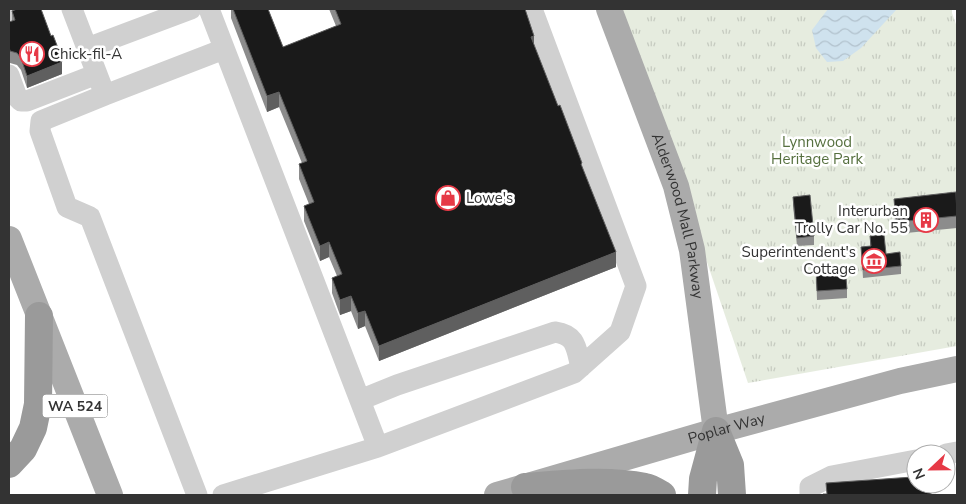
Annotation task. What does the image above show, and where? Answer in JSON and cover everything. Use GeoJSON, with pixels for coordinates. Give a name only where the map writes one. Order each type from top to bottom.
{"type":"FeatureCollection","features":[{"type":"Feature","properties":{"kind":"highway"},"geometry":{"type":"LineString","coordinates":[[9,464],[22,449],[33,428],[38,404],[39,316]]}},
{"type":"Feature","properties":{"kind":"highway"},"geometry":{"type":"LineString","coordinates":[[702,495],[703,479],[716,432]]}},
{"type":"Feature","properties":{"kind":"highway"},"geometry":{"type":"LineString","coordinates":[[716,432],[730,465],[732,495]]}},
{"type":"Feature","properties":{"kind":"highway"},"geometry":{"type":"LineString","coordinates":[[524,487],[576,483],[616,484],[646,487],[662,495]]}},
{"type":"Feature","properties":{"kind":"main road","name":"Alderwood Mall Parkway"},"geometry":{"type":"LineString","coordinates":[[609,9],[679,196],[692,250],[716,432]]}},
{"type":"Feature","properties":{"kind":"main road","name":"WA 524"},"geometry":{"type":"LineString","coordinates":[[9,239],[110,495]]}},
{"type":"Feature","properties":{"kind":"main road","name":"Poplar Way"},"geometry":{"type":"LineString","coordinates":[[497,495],[900,381],[957,369]]}},
{"type":"Feature","properties":{"kind":"lane"},"geometry":{"type":"LineString","coordinates":[[9,11],[15,9]]}},
{"type":"Feature","properties":{"kind":"lane"},"geometry":{"type":"LineString","coordinates":[[72,9],[105,95]]}},
{"type":"Feature","properties":{"kind":"lane"},"geometry":{"type":"LineString","coordinates":[[223,495],[378,447],[574,373],[620,332],[636,286],[532,9]]}},
{"type":"Feature","properties":{"kind":"lane"},"geometry":{"type":"LineString","coordinates":[[87,48],[195,10],[224,49],[378,447]]}},
{"type":"Feature","properties":{"kind":"lane"},"geometry":{"type":"LineString","coordinates":[[197,495],[90,217],[67,207],[40,131],[41,121],[224,49]]}},
{"type":"Feature","properties":{"kind":"lane"},"geometry":{"type":"LineString","coordinates":[[9,75],[17,97],[21,101],[27,101],[97,74]]}},
{"type":"Feature","properties":{"kind":"lane"},"geometry":{"type":"LineString","coordinates":[[360,400],[397,385],[555,332],[565,334],[571,338],[581,367]]}},
{"type":"Feature","properties":{"kind":"lane"},"geometry":{"type":"LineString","coordinates":[[810,495],[810,487],[832,476],[906,462]]}},
{"type":"Feature","properties":{"kind":"green space","name":"Lynnwood Heritage Park"},"geometry":{"type":"Polygon","coordinates":[[[621,9],[952,9],[957,27],[957,346],[748,383],[621,9]]]}},
{"type":"Feature","properties":{"kind":"water"},"geometry":{"type":"Polygon","coordinates":[[[828,9],[897,9],[861,48],[843,61],[827,62],[816,48],[812,30],[828,9]]]}},
{"type":"Feature","properties":{"kind":"building","name":"Chick-fil-A"},"geometry":{"type":"Polygon","coordinates":[[[17,9],[41,9],[51,36],[53,35],[62,62],[27,76],[21,58],[17,53],[10,51],[9,47],[9,22],[15,20],[12,11],[17,9]]]}},
{"type":"Feature","properties":{"kind":"building","name":"Lowe's"},"geometry":{"type":"Polygon","coordinates":[[[233,9],[268,9],[283,47],[341,24],[335,9],[525,9],[534,36],[531,37],[558,106],[560,105],[616,252],[379,346],[365,311],[358,313],[351,296],[340,300],[332,278],[342,274],[329,242],[320,246],[304,206],[314,202],[299,164],[307,161],[279,92],[267,96],[233,9]]]}},
{"type":"Feature","properties":{"kind":"building"},"geometry":{"type":"Polygon","coordinates":[[[956,192],[957,216],[896,222],[894,199],[956,192]]]}},
{"type":"Feature","properties":{"kind":"building"},"geometry":{"type":"Polygon","coordinates":[[[810,195],[814,236],[797,238],[793,197],[810,195]]]}},
{"type":"Feature","properties":{"kind":"building","name":"Superintendent's Cottage"},"geometry":{"type":"Polygon","coordinates":[[[884,235],[886,254],[900,252],[901,266],[863,270],[861,247],[871,246],[870,236],[884,235]]]}},
{"type":"Feature","properties":{"kind":"building"},"geometry":{"type":"Polygon","coordinates":[[[845,267],[847,289],[817,291],[816,269],[845,267]]]}},
{"type":"Feature","properties":{"kind":"building"},"geometry":{"type":"Polygon","coordinates":[[[906,477],[906,494],[931,495],[823,495],[827,494],[826,483],[906,477]]]}},
{"type":"Feature","properties":{"kind":"place","name":"Chick-fil-A"},"geometry":{"type":"Point","coordinates":[32,54]}},
{"type":"Feature","properties":{"kind":"place","name":"Lowe's"},"geometry":{"type":"Point","coordinates":[448,198]}},
{"type":"Feature","properties":{"kind":"place","name":"Interurban Trolly Car No. 55"},"geometry":{"type":"Point","coordinates":[926,220]}},
{"type":"Feature","properties":{"kind":"place","name":"Superintendent's Cottage"},"geometry":{"type":"Point","coordinates":[874,261]}}]}
